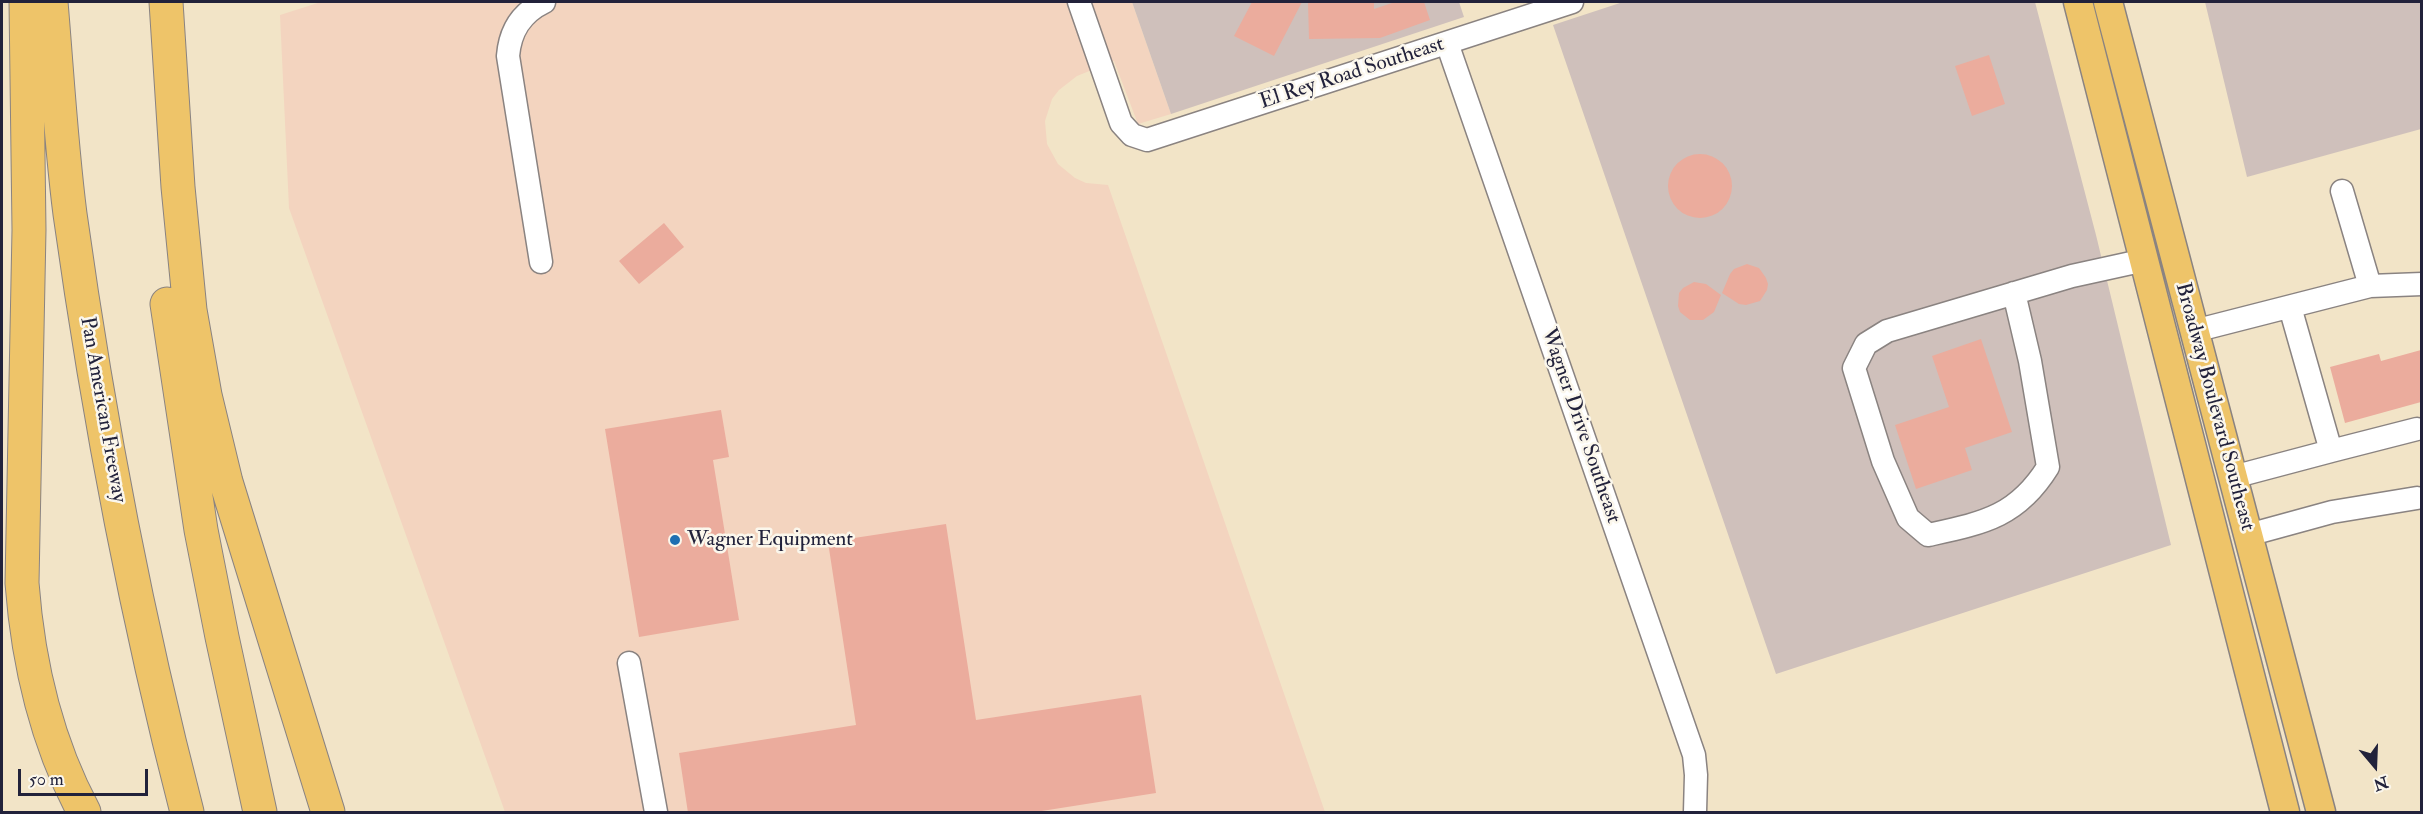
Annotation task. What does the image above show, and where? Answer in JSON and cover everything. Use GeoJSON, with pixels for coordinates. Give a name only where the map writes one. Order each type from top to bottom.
{"type":"FeatureCollection","features":[{"type":"Feature","properties":{"kind":"highway"},"geometry":{"type":"LineString","coordinates":[[26,2],[29,241],[22,583],[25,620],[38,693],[61,764],[84,813]]}},
{"type":"Feature","properties":{"kind":"highway","name":"Pan American Freeway"},"geometry":{"type":"LineString","coordinates":[[51,2],[70,213],[109,452],[151,667],[187,813]]}},
{"type":"Feature","properties":{"kind":"highway"},"geometry":{"type":"LineString","coordinates":[[149,2],[157,193],[170,325],[203,541],[260,813]]}},
{"type":"Feature","properties":{"kind":"highway"},"geometry":{"type":"LineString","coordinates":[[166,2],[179,198],[190,310],[205,394],[240,528],[328,813]]}},
{"type":"Feature","properties":{"kind":"main road","name":"Broadway Boulevard Southeast"},"geometry":{"type":"LineString","coordinates":[[2078,2],[2285,813]]}},
{"type":"Feature","properties":{"kind":"main road","name":"Broadway Boulevard Southeast"},"geometry":{"type":"LineString","coordinates":[[2108,2],[2321,813]]}},
{"type":"Feature","properties":{"kind":"street"},"geometry":{"type":"LineString","coordinates":[[541,262],[508,56],[509,44],[519,21],[526,13],[544,2]]}},
{"type":"Feature","properties":{"kind":"street","name":"El Rey Road Southeast"},"geometry":{"type":"LineString","coordinates":[[1079,2],[1121,123],[1132,135],[1147,140],[1572,2]]}},
{"type":"Feature","properties":{"kind":"street","name":"Wagner Drive Southeast"},"geometry":{"type":"LineString","coordinates":[[1447,43],[1694,755],[1695,813]]}},
{"type":"Feature","properties":{"kind":"street"},"geometry":{"type":"LineString","coordinates":[[2117,157],[2146,149]]}},
{"type":"Feature","properties":{"kind":"street"},"geometry":{"type":"LineString","coordinates":[[2342,191],[2370,286]]}},
{"type":"Feature","properties":{"kind":"street"},"geometry":{"type":"LineString","coordinates":[[2014,293],[2030,361],[2048,467],[2034,489],[2006,511],[1975,525],[1928,535],[1908,518],[1883,461],[1854,368],[1866,345],[1887,331],[2014,293],[2072,276],[2145,260]]}},
{"type":"Feature","properties":{"kind":"street"},"geometry":{"type":"LineString","coordinates":[[2194,332],[2370,286],[2421,284]]}},
{"type":"Feature","properties":{"kind":"street"},"geometry":{"type":"LineString","coordinates":[[2290,307],[2331,451]]}},
{"type":"Feature","properties":{"kind":"street"},"geometry":{"type":"LineString","coordinates":[[2233,477],[2417,429]]}},
{"type":"Feature","properties":{"kind":"street"},"geometry":{"type":"LineString","coordinates":[[2248,535],[2332,512],[2420,496]]}},
{"type":"Feature","properties":{"kind":"street"},"geometry":{"type":"LineString","coordinates":[[629,663],[656,813]]}},
{"type":"Feature","properties":{"kind":"shaded area"},"geometry":{"type":"Polygon","coordinates":[[[321,2],[1132,2],[1171,114],[1138,124],[1114,61],[1077,76],[1059,90],[1052,99],[1045,121],[1047,144],[1058,164],[1075,178],[1086,183],[1108,185],[1325,812],[505,812],[289,208],[280,15],[321,2]]]}},
{"type":"Feature","properties":{"kind":"shaded area"},"geometry":{"type":"Polygon","coordinates":[[[1132,2],[1459,2],[1464,17],[1171,114],[1132,2]]]}},
{"type":"Feature","properties":{"kind":"shaded area"},"geometry":{"type":"Polygon","coordinates":[[[1623,2],[2035,2],[2096,235],[2171,545],[1776,674],[1553,25],[1623,2]]]}},
{"type":"Feature","properties":{"kind":"shaded area"},"geometry":{"type":"Polygon","coordinates":[[[2205,2],[2421,2],[2421,129],[2247,177],[2205,2]]]}},
{"type":"Feature","properties":{"kind":"building"},"geometry":{"type":"Polygon","coordinates":[[[1252,2],[1302,2],[1274,56],[1234,36],[1252,2]]]}},
{"type":"Feature","properties":{"kind":"building"},"geometry":{"type":"Polygon","coordinates":[[[1308,2],[1374,2],[1374,9],[1395,2],[1424,2],[1430,20],[1380,38],[1309,39],[1308,2]]]}},
{"type":"Feature","properties":{"kind":"building"},"geometry":{"type":"Polygon","coordinates":[[[1989,55],[2005,104],[1972,116],[1955,66],[1989,55]]]}},
{"type":"Feature","properties":{"kind":"building"},"geometry":{"type":"Polygon","coordinates":[[[1700,154],[1712,156],[1723,163],[1730,174],[1732,186],[1730,198],[1723,209],[1712,216],[1700,218],[1688,216],[1677,209],[1670,198],[1668,186],[1670,174],[1677,163],[1688,156],[1700,154]]]}},
{"type":"Feature","properties":{"kind":"building"},"geometry":{"type":"Polygon","coordinates":[[[664,223],[684,247],[639,284],[619,261],[664,223]]]}},
{"type":"Feature","properties":{"kind":"building"},"geometry":{"type":"Polygon","coordinates":[[[1747,264],[1759,268],[1768,284],[1760,301],[1746,305],[1739,304],[1722,293],[1734,269],[1747,264]]]}},
{"type":"Feature","properties":{"kind":"building"},"geometry":{"type":"Polygon","coordinates":[[[1694,282],[1706,284],[1721,295],[1714,312],[1703,320],[1690,320],[1680,312],[1678,306],[1679,293],[1694,282]]]}},
{"type":"Feature","properties":{"kind":"building"},"geometry":{"type":"Polygon","coordinates":[[[1981,339],[2012,432],[1965,448],[1972,470],[1916,489],[1895,425],[1949,407],[1932,356],[1981,339]]]}},
{"type":"Feature","properties":{"kind":"building"},"geometry":{"type":"Polygon","coordinates":[[[2421,350],[2421,402],[2345,423],[2330,367],[2379,354],[2381,361],[2421,350]]]}},
{"type":"Feature","properties":{"kind":"building","name":"Wagner Equipment"},"geometry":{"type":"Polygon","coordinates":[[[721,410],[729,457],[713,460],[739,620],[639,637],[605,429],[721,410]]]}},
{"type":"Feature","properties":{"kind":"building","name":"Wagner Equipment"},"geometry":{"type":"Polygon","coordinates":[[[946,524],[976,720],[1141,695],[1156,793],[1029,813],[688,813],[679,753],[856,725],[828,542],[946,524]]]}},
{"type":"Feature","properties":{"kind":"place","name":"Wagner Equipment"},"geometry":{"type":"Point","coordinates":[675,540]}}]}
